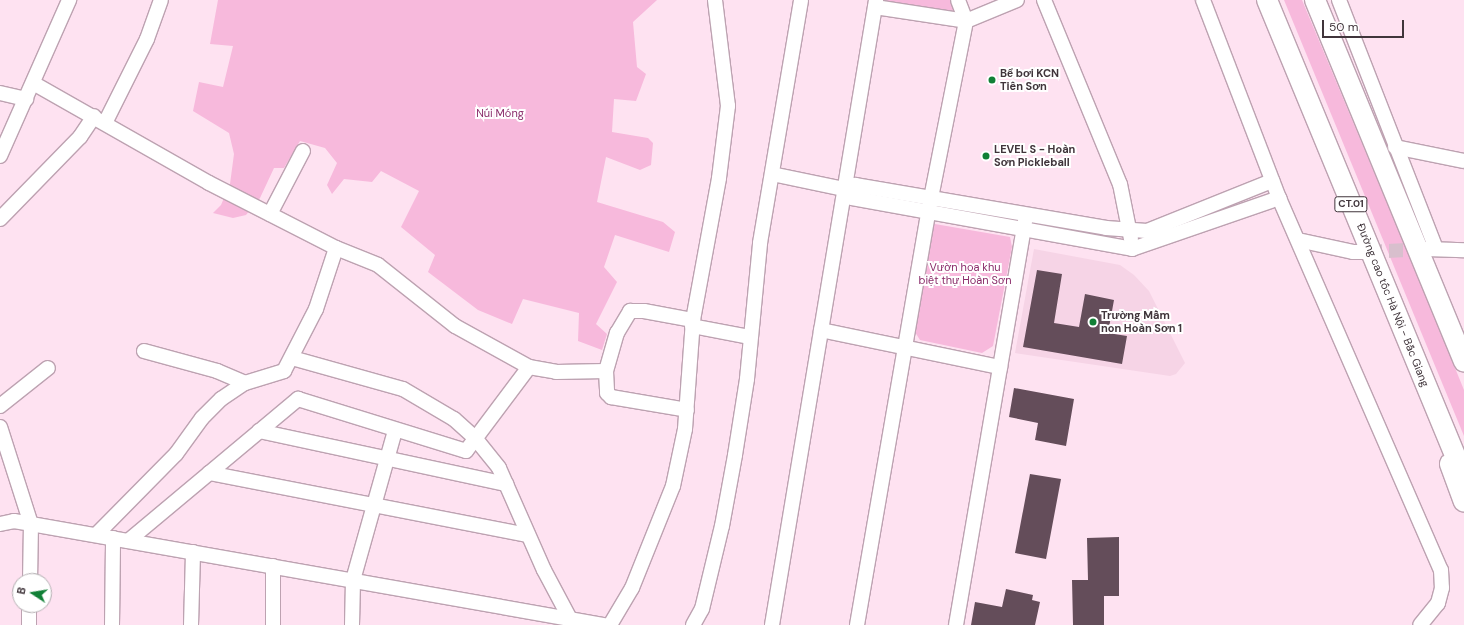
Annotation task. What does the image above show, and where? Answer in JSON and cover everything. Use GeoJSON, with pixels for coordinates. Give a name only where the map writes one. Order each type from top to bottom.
{"type":"FeatureCollection","features":[{"type":"Feature","properties":{"kind":"highway","name":"Đường cao tốc Hà Nội - Bắc Giang"},"geometry":{"type":"LineString","coordinates":[[1267,0],[1464,477]]}},
{"type":"Feature","properties":{"kind":"highway"},"geometry":{"type":"LineString","coordinates":[[1314,0],[1464,362]]}},
{"type":"Feature","properties":{"kind":"highway"},"geometry":{"type":"LineString","coordinates":[[1436,408],[1454,477],[1464,502]]}},
{"type":"Feature","properties":{"kind":"street"},"geometry":{"type":"LineString","coordinates":[[0,156],[34,83],[69,0]]}},
{"type":"Feature","properties":{"kind":"street"},"geometry":{"type":"LineString","coordinates":[[0,219],[80,137],[99,120],[147,39],[161,0]]}},
{"type":"Feature","properties":{"kind":"street"},"geometry":{"type":"LineString","coordinates":[[610,625],[632,588],[673,486],[687,410],[693,323],[719,178],[728,106],[715,0]]}},
{"type":"Feature","properties":{"kind":"street"},"geometry":{"type":"LineString","coordinates":[[693,625],[702,608],[722,526],[748,379],[749,337],[760,243],[801,0]]}},
{"type":"Feature","properties":{"kind":"street"},"geometry":{"type":"LineString","coordinates":[[857,625],[928,212],[966,21],[958,0]]}},
{"type":"Feature","properties":{"kind":"street"},"geometry":{"type":"LineString","coordinates":[[772,625],[876,3],[966,21],[1017,0]]}},
{"type":"Feature","properties":{"kind":"street"},"geometry":{"type":"LineString","coordinates":[[1044,0],[1120,184],[1130,229],[1132,249]]}},
{"type":"Feature","properties":{"kind":"street"},"geometry":{"type":"LineString","coordinates":[[1203,0],[1279,198],[1441,570],[1442,588],[1438,603],[1420,625]]}},
{"type":"Feature","properties":{"kind":"street"},"geometry":{"type":"LineString","coordinates":[[1339,0],[1374,84],[1431,249],[1464,250]]}},
{"type":"Feature","properties":{"kind":"street"},"geometry":{"type":"LineString","coordinates":[[34,83],[270,214],[336,248],[378,265],[455,326],[529,367],[556,372],[606,371]]}},
{"type":"Feature","properties":{"kind":"street"},"geometry":{"type":"LineString","coordinates":[[0,93],[26,99]]}},
{"type":"Feature","properties":{"kind":"street"},"geometry":{"type":"LineString","coordinates":[[1395,148],[1464,161]]}},
{"type":"Feature","properties":{"kind":"street"},"geometry":{"type":"LineString","coordinates":[[270,214],[303,151]]}},
{"type":"Feature","properties":{"kind":"street"},"geometry":{"type":"LineString","coordinates":[[772,174],[844,189],[855,185],[1026,214],[1147,231],[1272,181]]}},
{"type":"Feature","properties":{"kind":"street"},"geometry":{"type":"LineString","coordinates":[[844,189],[852,198],[1132,249],[1279,198]]}},
{"type":"Feature","properties":{"kind":"street"},"geometry":{"type":"LineString","coordinates":[[956,625],[1026,214]]}},
{"type":"Feature","properties":{"kind":"street"},"geometry":{"type":"LineString","coordinates":[[1298,240],[1353,252],[1368,252]]}},
{"type":"Feature","properties":{"kind":"street"},"geometry":{"type":"LineString","coordinates":[[96,535],[176,454],[216,404],[245,383],[279,375],[292,358],[316,309],[336,248]]}},
{"type":"Feature","properties":{"kind":"street"},"geometry":{"type":"LineString","coordinates":[[687,410],[611,397],[607,393],[606,371],[617,333],[630,311],[644,310],[749,337]]}},
{"type":"Feature","properties":{"kind":"street"},"geometry":{"type":"LineString","coordinates":[[821,330],[1000,367]]}},
{"type":"Feature","properties":{"kind":"street"},"geometry":{"type":"LineString","coordinates":[[144,352],[217,371],[245,383]]}},
{"type":"Feature","properties":{"kind":"street"},"geometry":{"type":"LineString","coordinates":[[292,358],[403,389],[454,419],[475,438],[499,468],[528,535],[570,619]]}},
{"type":"Feature","properties":{"kind":"street"},"geometry":{"type":"LineString","coordinates":[[128,541],[298,399],[395,431],[466,451],[529,367]]}},
{"type":"Feature","properties":{"kind":"street"},"geometry":{"type":"LineString","coordinates":[[0,406],[48,368]]}},
{"type":"Feature","properties":{"kind":"street"},"geometry":{"type":"LineString","coordinates":[[0,427],[31,524],[30,573]]}},
{"type":"Feature","properties":{"kind":"street"},"geometry":{"type":"LineString","coordinates":[[259,431],[506,484]]}},
{"type":"Feature","properties":{"kind":"street"},"geometry":{"type":"LineString","coordinates":[[352,625],[353,580],[395,431]]}},
{"type":"Feature","properties":{"kind":"street"},"geometry":{"type":"LineString","coordinates":[[209,473],[528,535]]}},
{"type":"Feature","properties":{"kind":"street"},"geometry":{"type":"LineString","coordinates":[[0,524],[14,521],[604,625]]}},
{"type":"Feature","properties":{"kind":"street"},"geometry":{"type":"LineString","coordinates":[[112,625],[113,538]]}},
{"type":"Feature","properties":{"kind":"street"},"geometry":{"type":"LineString","coordinates":[[191,625],[192,552]]}},
{"type":"Feature","properties":{"kind":"street"},"geometry":{"type":"LineString","coordinates":[[273,566],[273,625]]}},
{"type":"Feature","properties":{"kind":"street"},"geometry":{"type":"LineString","coordinates":[[29,613],[29,625]]}},
{"type":"Feature","properties":{"kind":"shaded area","name":"Trường Mầm non Hoàn Sơn 1"},"geometry":{"type":"Polygon","coordinates":[[[1034,249],[1120,265],[1134,275],[1149,291],[1185,363],[1176,374],[1170,376],[1015,353],[1034,249]]]}},
{"type":"Feature","properties":{"kind":"green space","name":"Núi Móng"},"geometry":{"type":"Polygon","coordinates":[[[218,0],[657,0],[633,22],[637,67],[646,74],[636,101],[614,99],[612,132],[648,138],[653,143],[651,165],[640,170],[606,157],[597,202],[663,222],[675,232],[669,252],[615,235],[604,267],[617,282],[596,324],[607,334],[602,350],[578,341],[579,313],[523,299],[512,324],[478,310],[428,272],[435,255],[401,227],[419,191],[381,171],[372,182],[344,179],[332,194],[327,185],[337,163],[325,148],[300,141],[284,168],[274,168],[260,198],[246,215],[233,218],[213,213],[221,205],[230,184],[234,154],[229,133],[193,111],[199,82],[223,87],[233,46],[210,44],[218,0]]]}},
{"type":"Feature","properties":{"kind":"green space"},"geometry":{"type":"Polygon","coordinates":[[[884,0],[954,0],[958,8],[955,13],[885,3],[884,0]]]}},
{"type":"Feature","properties":{"kind":"green space"},"geometry":{"type":"Polygon","coordinates":[[[1284,0],[1302,0],[1420,282],[1464,390],[1464,436],[1284,0]]]}},
{"type":"Feature","properties":{"kind":"green space","name":"Vườn hoa khu biệt thự Hoàn Sơn"},"geometry":{"type":"Polygon","coordinates":[[[935,224],[1010,237],[1012,247],[993,346],[982,353],[920,340],[915,332],[930,229],[935,224]]]}},
{"type":"Feature","properties":{"kind":"building"},"geometry":{"type":"Polygon","coordinates":[[[1037,270],[1062,274],[1054,323],[1079,327],[1085,294],[1114,300],[1108,333],[1127,336],[1122,364],[1023,347],[1037,270]]]}},
{"type":"Feature","properties":{"kind":"building"},"geometry":{"type":"Polygon","coordinates":[[[1014,388],[1074,399],[1066,446],[1035,440],[1038,423],[1009,417],[1014,388]]]}},
{"type":"Feature","properties":{"kind":"building"},"geometry":{"type":"Polygon","coordinates":[[[1030,474],[1061,479],[1046,559],[1015,553],[1030,474]]]}},
{"type":"Feature","properties":{"kind":"building"},"geometry":{"type":"Polygon","coordinates":[[[1119,537],[1119,596],[1104,596],[1104,625],[1073,625],[1072,580],[1088,580],[1087,538],[1119,537]]]}},
{"type":"Feature","properties":{"kind":"building"},"geometry":{"type":"Polygon","coordinates":[[[1006,589],[1033,595],[1032,600],[1040,602],[1035,625],[971,625],[975,602],[1002,607],[1006,589]]]}},
{"type":"Feature","properties":{"kind":"tunnel"},"geometry":{"type":"LineString","coordinates":[[1368,252],[1426,249]]}},
{"type":"Feature","properties":{"kind":"place","name":"Bể bơi KCN Tiên Sơn"},"geometry":{"type":"Point","coordinates":[992,80]}},
{"type":"Feature","properties":{"kind":"place","name":"LEVEL S - Hoàn Sơn Pickleball"},"geometry":{"type":"Point","coordinates":[986,156]}},
{"type":"Feature","properties":{"kind":"place","name":"Trường Mầm non Hoàn Sơn 1"},"geometry":{"type":"Point","coordinates":[1093,322]}}]}
